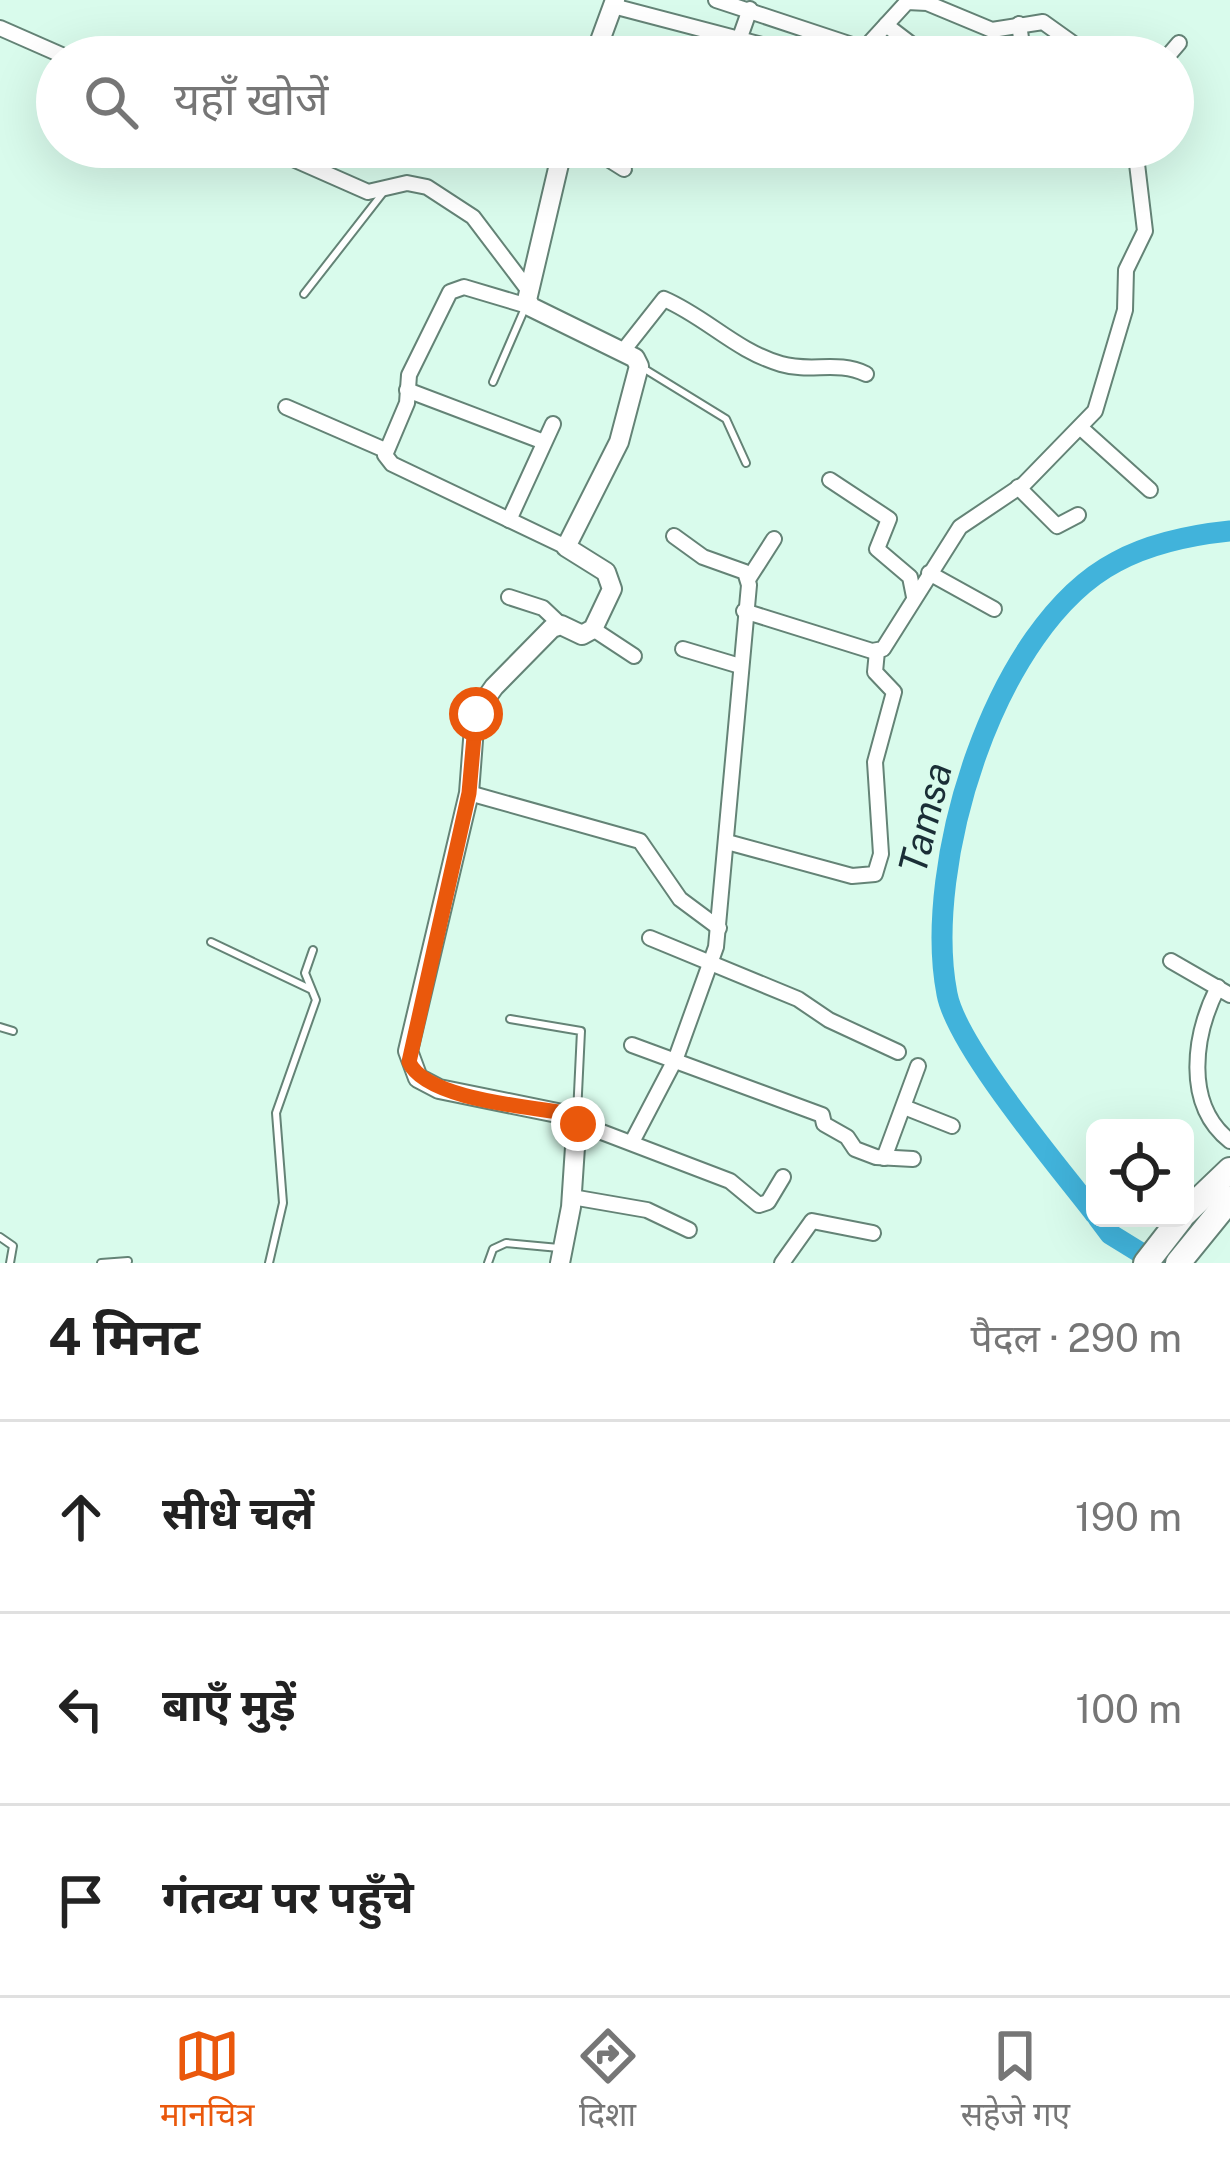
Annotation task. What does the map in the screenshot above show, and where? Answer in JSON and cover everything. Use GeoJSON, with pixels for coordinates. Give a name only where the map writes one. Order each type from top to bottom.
{"type":"FeatureCollection","features":[{"type":"Feature","properties":{"kind":"highway"},"geometry":{"type":"LineString","coordinates":[[1194,1205],[1230,1170]]}},
{"type":"Feature","properties":{"kind":"highway"},"geometry":{"type":"LineString","coordinates":[[1178,1263],[1230,1199]]}},
{"type":"Feature","properties":{"kind":"highway"},"geometry":{"type":"LineString","coordinates":[[1146,1263],[1174,1227]]}},
{"type":"Feature","properties":{"kind":"street"},"geometry":{"type":"LineString","coordinates":[[716,0],[827,36]]}},
{"type":"Feature","properties":{"kind":"street"},"geometry":{"type":"LineString","coordinates":[[876,36],[902,4],[920,1],[992,30],[1042,22],[1062,36]]}},
{"type":"Feature","properties":{"kind":"street"},"geometry":{"type":"LineString","coordinates":[[602,36],[614,3],[732,36]]}},
{"type":"Feature","properties":{"kind":"street"},"geometry":{"type":"LineString","coordinates":[[740,36],[750,9]]}},
{"type":"Feature","properties":{"kind":"street"},"geometry":{"type":"LineString","coordinates":[[1019,24],[1021,36]]}},
{"type":"Feature","properties":{"kind":"street"},"geometry":{"type":"LineString","coordinates":[[886,25],[900,36]]}},
{"type":"Feature","properties":{"kind":"street"},"geometry":{"type":"LineString","coordinates":[[0,28],[36,44]]}},
{"type":"Feature","properties":{"kind":"street"},"geometry":{"type":"LineString","coordinates":[[314,168],[368,192],[418,184],[466,210],[528,300]]}},
{"type":"Feature","properties":{"kind":"street"},"geometry":{"type":"LineString","coordinates":[[528,300],[558,168]]}},
{"type":"Feature","properties":{"kind":"street"},"geometry":{"type":"LineString","coordinates":[[727,842],[852,876],[875,874],[881,860],[875,763],[894,692],[875,672],[877,651],[963,524],[1018,487],[1081,428],[1098,404],[1125,310],[1126,270],[1145,231],[1138,168]]}},
{"type":"Feature","properties":{"kind":"street"},"geometry":{"type":"LineString","coordinates":[[386,450],[406,408],[409,375],[454,289],[528,300],[623,351],[639,366],[619,442],[566,547]]}},
{"type":"Feature","properties":{"kind":"street"},"geometry":{"type":"LineString","coordinates":[[623,351],[664,299],[770,360],[805,368],[847,366],[866,374]]}},
{"type":"Feature","properties":{"kind":"street"},"geometry":{"type":"LineString","coordinates":[[407,390],[544,442]]}},
{"type":"Feature","properties":{"kind":"street"},"geometry":{"type":"LineString","coordinates":[[286,407],[386,450],[392,464],[566,547],[611,577],[613,589],[593,629],[576,634],[543,608],[509,598]]}},
{"type":"Feature","properties":{"kind":"street"},"geometry":{"type":"LineString","coordinates":[[509,520],[553,424]]}},
{"type":"Feature","properties":{"kind":"street"},"geometry":{"type":"LineString","coordinates":[[1081,428],[1150,490]]}},
{"type":"Feature","properties":{"kind":"street"},"geometry":{"type":"LineString","coordinates":[[830,480],[889,519],[878,549],[910,577],[914,597]]}},
{"type":"Feature","properties":{"kind":"street"},"geometry":{"type":"LineString","coordinates":[[1018,487],[1057,526],[1078,515]]}},
{"type":"Feature","properties":{"kind":"street"},"geometry":{"type":"LineString","coordinates":[[674,536],[749,578]]}},
{"type":"Feature","properties":{"kind":"street"},"geometry":{"type":"LineString","coordinates":[[632,1142],[676,1058],[711,965],[719,928],[744,611],[749,578],[774,539]]}},
{"type":"Feature","properties":{"kind":"street"},"geometry":{"type":"LineString","coordinates":[[929,573],[994,609]]}},
{"type":"Feature","properties":{"kind":"street"},"geometry":{"type":"LineString","coordinates":[[744,611],[877,651]]}},
{"type":"Feature","properties":{"kind":"street"},"geometry":{"type":"LineString","coordinates":[[561,625],[480,704],[472,723],[469,793],[409,1062],[418,1078],[439,1089],[577,1120],[730,1181],[759,1205],[768,1202],[783,1177]]}},
{"type":"Feature","properties":{"kind":"street"},"geometry":{"type":"LineString","coordinates":[[593,629],[634,656]]}},
{"type":"Feature","properties":{"kind":"street"},"geometry":{"type":"LineString","coordinates":[[683,649],[740,666]]}},
{"type":"Feature","properties":{"kind":"street"},"geometry":{"type":"LineString","coordinates":[[469,793],[640,841],[680,899],[719,928]]}},
{"type":"Feature","properties":{"kind":"street"},"geometry":{"type":"LineString","coordinates":[[650,938],[798,999],[829,1020],[898,1052]]}},
{"type":"Feature","properties":{"kind":"street"},"geometry":{"type":"LineString","coordinates":[[1171,961],[1224,991],[1201,1025],[1198,1073],[1202,1102],[1230,1141]]}},
{"type":"Feature","properties":{"kind":"street"},"geometry":{"type":"LineString","coordinates":[[632,1045],[822,1115],[824,1124],[848,1137],[855,1149],[884,1158],[913,1159]]}},
{"type":"Feature","properties":{"kind":"street"},"geometry":{"type":"LineString","coordinates":[[884,1158],[917,1066]]}},
{"type":"Feature","properties":{"kind":"street"},"geometry":{"type":"LineString","coordinates":[[904,1107],[952,1126]]}},
{"type":"Feature","properties":{"kind":"street"},"geometry":{"type":"LineString","coordinates":[[561,1256],[572,1197],[577,1120]]}},
{"type":"Feature","properties":{"kind":"street"},"geometry":{"type":"LineString","coordinates":[[572,1197],[647,1210],[689,1230]]}},
{"type":"Feature","properties":{"kind":"street"},"geometry":{"type":"LineString","coordinates":[[782,1263],[812,1221],[873,1233]]}},
{"type":"Feature","properties":{"kind":"lane"},"geometry":{"type":"LineString","coordinates":[[304,294],[385,191]]}},
{"type":"Feature","properties":{"kind":"lane"},"geometry":{"type":"LineString","coordinates":[[494,382],[528,300]]}},
{"type":"Feature","properties":{"kind":"lane"},"geometry":{"type":"LineString","coordinates":[[639,366],[725,419],[746,463]]}},
{"type":"Feature","properties":{"kind":"lane"},"geometry":{"type":"LineString","coordinates":[[211,942],[314,990]]}},
{"type":"Feature","properties":{"kind":"lane"},"geometry":{"type":"LineString","coordinates":[[269,1263],[283,1203],[276,1113],[314,1009],[314,990],[305,973],[313,950]]}},
{"type":"Feature","properties":{"kind":"lane"},"geometry":{"type":"LineString","coordinates":[[510,1019],[581,1030],[577,1120]]}},
{"type":"Feature","properties":{"kind":"lane"},"geometry":{"type":"LineString","coordinates":[[0,1027],[13,1031]]}},
{"type":"Feature","properties":{"kind":"lane"},"geometry":{"type":"LineString","coordinates":[[0,1237],[13,1246],[10,1263]]}},
{"type":"Feature","properties":{"kind":"lane"},"geometry":{"type":"LineString","coordinates":[[488,1263],[493,1249],[506,1243],[561,1256]]}},
{"type":"Feature","properties":{"kind":"lane"},"geometry":{"type":"LineString","coordinates":[[100,1263],[128,1261]]}},
{"type":"Feature","properties":{"kind":"waterway","name":"Tamsa"},"geometry":{"type":"LineString","coordinates":[[1086,1202],[969,1044],[947,994],[942,942],[957,818],[976,754],[1002,693],[1035,639],[1073,594],[1116,562],[1143,550],[1230,531]]}},
{"type":"Feature","properties":{"kind":"waterway","name":"Tamsa"},"geometry":{"type":"LineString","coordinates":[[1105,1227],[1157,1263]]}},
{"type":"Feature","properties":{"kind":"route"},"geometry":{"type":"LineString","coordinates":[[476,714],[469,793],[410,1040],[409,1062],[418,1078],[439,1089],[572,1114],[578,1124]]}}]}
